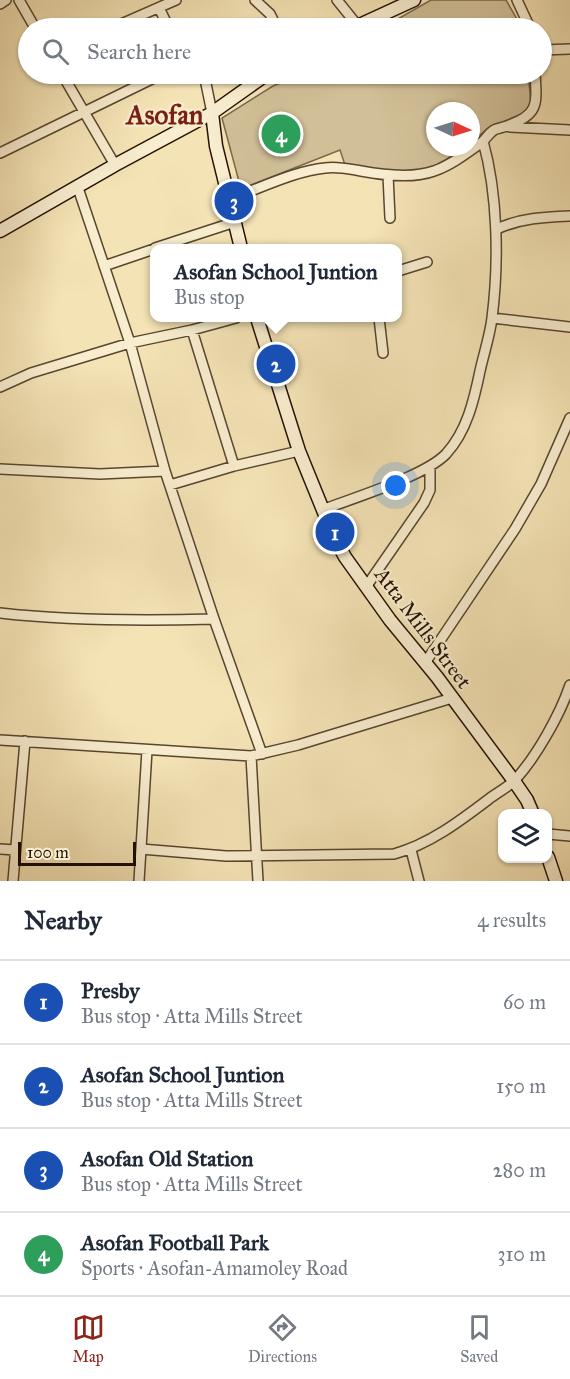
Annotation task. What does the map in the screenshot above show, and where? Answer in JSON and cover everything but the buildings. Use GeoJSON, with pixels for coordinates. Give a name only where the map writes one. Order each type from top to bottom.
{"type":"FeatureCollection","features":[{"type":"Feature","properties":{"kind":"main road"},"geometry":{"type":"LineString","coordinates":[[375,18],[414,0]]}},
{"type":"Feature","properties":{"kind":"main road"},"geometry":{"type":"LineString","coordinates":[[0,231],[212,113],[253,84]]}},
{"type":"Feature","properties":{"kind":"main road"},"geometry":{"type":"LineString","coordinates":[[212,113],[216,146],[240,244]]}},
{"type":"Feature","properties":{"kind":"main road","name":"Atta Mills Street"},"geometry":{"type":"LineString","coordinates":[[258,322],[300,451],[322,510],[345,557],[514,781],[530,809]]}},
{"type":"Feature","properties":{"kind":"main road"},"geometry":{"type":"LineString","coordinates":[[550,863],[555,881]]}},
{"type":"Feature","properties":{"kind":"street"},"geometry":{"type":"LineString","coordinates":[[0,4],[6,0]]}},
{"type":"Feature","properties":{"kind":"street"},"geometry":{"type":"LineString","coordinates":[[20,0],[29,18]]}},
{"type":"Feature","properties":{"kind":"street"},"geometry":{"type":"LineString","coordinates":[[136,18],[176,0]]}},
{"type":"Feature","properties":{"kind":"street"},"geometry":{"type":"LineString","coordinates":[[255,0],[272,18]]}},
{"type":"Feature","properties":{"kind":"street"},"geometry":{"type":"LineString","coordinates":[[337,0],[350,18]]}},
{"type":"Feature","properties":{"kind":"street"},"geometry":{"type":"LineString","coordinates":[[517,0],[525,18]]}},
{"type":"Feature","properties":{"kind":"street"},"geometry":{"type":"LineString","coordinates":[[159,8],[164,18]]}},
{"type":"Feature","properties":{"kind":"street"},"geometry":{"type":"LineString","coordinates":[[552,50],[570,50]]}},
{"type":"Feature","properties":{"kind":"street"},"geometry":{"type":"LineString","coordinates":[[68,84],[115,165]]}},
{"type":"Feature","properties":{"kind":"street"},"geometry":{"type":"LineString","coordinates":[[0,153],[83,111],[144,84]]}},
{"type":"Feature","properties":{"kind":"street"},"geometry":{"type":"LineString","coordinates":[[206,84],[212,113]]}},
{"type":"Feature","properties":{"kind":"street"},"geometry":{"type":"LineString","coordinates":[[229,199],[323,168],[345,168],[388,175],[433,172],[483,141],[497,128],[529,116],[536,102],[535,84]]}},
{"type":"Feature","properties":{"kind":"street"},"geometry":{"type":"LineString","coordinates":[[506,126],[570,130]]}},
{"type":"Feature","properties":{"kind":"street"},"geometry":{"type":"LineString","coordinates":[[322,510],[430,467],[445,454],[464,427],[473,403],[492,318],[496,229],[489,163],[483,141]]}},
{"type":"Feature","properties":{"kind":"street"},"geometry":{"type":"LineString","coordinates":[[388,175],[390,218]]}},
{"type":"Feature","properties":{"kind":"street"},"geometry":{"type":"LineString","coordinates":[[78,188],[130,343],[165,471],[262,754]]}},
{"type":"Feature","properties":{"kind":"street"},"geometry":{"type":"LineString","coordinates":[[496,229],[509,223],[570,216]]}},
{"type":"Feature","properties":{"kind":"street"},"geometry":{"type":"LineString","coordinates":[[170,244],[235,222]]}},
{"type":"Feature","properties":{"kind":"street"},"geometry":{"type":"LineString","coordinates":[[104,266],[150,251]]}},
{"type":"Feature","properties":{"kind":"street"},"geometry":{"type":"LineString","coordinates":[[402,270],[427,262]]}},
{"type":"Feature","properties":{"kind":"street"},"geometry":{"type":"LineString","coordinates":[[492,318],[570,327]]}},
{"type":"Feature","properties":{"kind":"street"},"geometry":{"type":"LineString","coordinates":[[0,387],[31,373],[130,343],[221,322]]}},
{"type":"Feature","properties":{"kind":"street"},"geometry":{"type":"LineString","coordinates":[[379,322],[383,353]]}},
{"type":"Feature","properties":{"kind":"street"},"geometry":{"type":"LineString","coordinates":[[192,330],[234,466]]}},
{"type":"Feature","properties":{"kind":"street"},"geometry":{"type":"LineString","coordinates":[[425,663],[515,529],[541,484],[570,418]]}},
{"type":"Feature","properties":{"kind":"street"},"geometry":{"type":"LineString","coordinates":[[170,485],[234,466],[300,451]]}},
{"type":"Feature","properties":{"kind":"street"},"geometry":{"type":"LineString","coordinates":[[366,586],[424,503],[430,490],[430,467]]}},
{"type":"Feature","properties":{"kind":"street"},"geometry":{"type":"LineString","coordinates":[[0,470],[100,474],[165,471]]}},
{"type":"Feature","properties":{"kind":"street"},"geometry":{"type":"LineString","coordinates":[[0,613],[157,621],[214,619]]}},
{"type":"Feature","properties":{"kind":"street"},"geometry":{"type":"LineString","coordinates":[[141,849],[226,856],[394,854],[411,850],[460,820],[514,781],[566,708],[570,685]]}},
{"type":"Feature","properties":{"kind":"street"},"geometry":{"type":"LineString","coordinates":[[0,740],[251,756],[298,745],[452,698]]}},
{"type":"Feature","properties":{"kind":"street"},"geometry":{"type":"LineString","coordinates":[[14,881],[25,741]]}},
{"type":"Feature","properties":{"kind":"street"},"geometry":{"type":"LineString","coordinates":[[139,881],[147,750]]}},
{"type":"Feature","properties":{"kind":"street"},"geometry":{"type":"LineString","coordinates":[[251,756],[258,881]]}},
{"type":"Feature","properties":{"kind":"street"},"geometry":{"type":"LineString","coordinates":[[552,834],[570,836]]}},
{"type":"Feature","properties":{"kind":"street"},"geometry":{"type":"LineString","coordinates":[[0,849],[15,850]]}},
{"type":"Feature","properties":{"kind":"street"},"geometry":{"type":"LineString","coordinates":[[411,850],[419,881]]}},
{"type":"Feature","properties":{"kind":"shaded area"},"geometry":{"type":"Polygon","coordinates":[[[431,0],[506,0],[516,18],[400,18],[431,0]]]}},
{"type":"Feature","properties":{"kind":"shaded area"},"geometry":{"type":"Polygon","coordinates":[[[278,84],[529,84],[531,103],[526,112],[488,128],[480,135],[480,102],[426,102],[426,156],[451,156],[424,170],[395,172],[345,165],[340,150],[241,189],[222,118],[278,84]]]}},
{"type":"Feature","properties":{"kind":"place","name":"Asofan Football Park"},"geometry":{"type":"Point","coordinates":[281,134]}},
{"type":"Feature","properties":{"kind":"place","name":"Asofan Old Station"},"geometry":{"type":"Point","coordinates":[234,201]}},
{"type":"Feature","properties":{"kind":"place","name":"Asofan School Juntion"},"geometry":{"type":"Point","coordinates":[276,364]}},
{"type":"Feature","properties":{"kind":"place","name":"Presby"},"geometry":{"type":"Point","coordinates":[335,532]}},
{"type":"Feature","properties":{"kind":"district","name":"Asofan"},"geometry":{"type":"Point","coordinates":[165,114]}}]}
